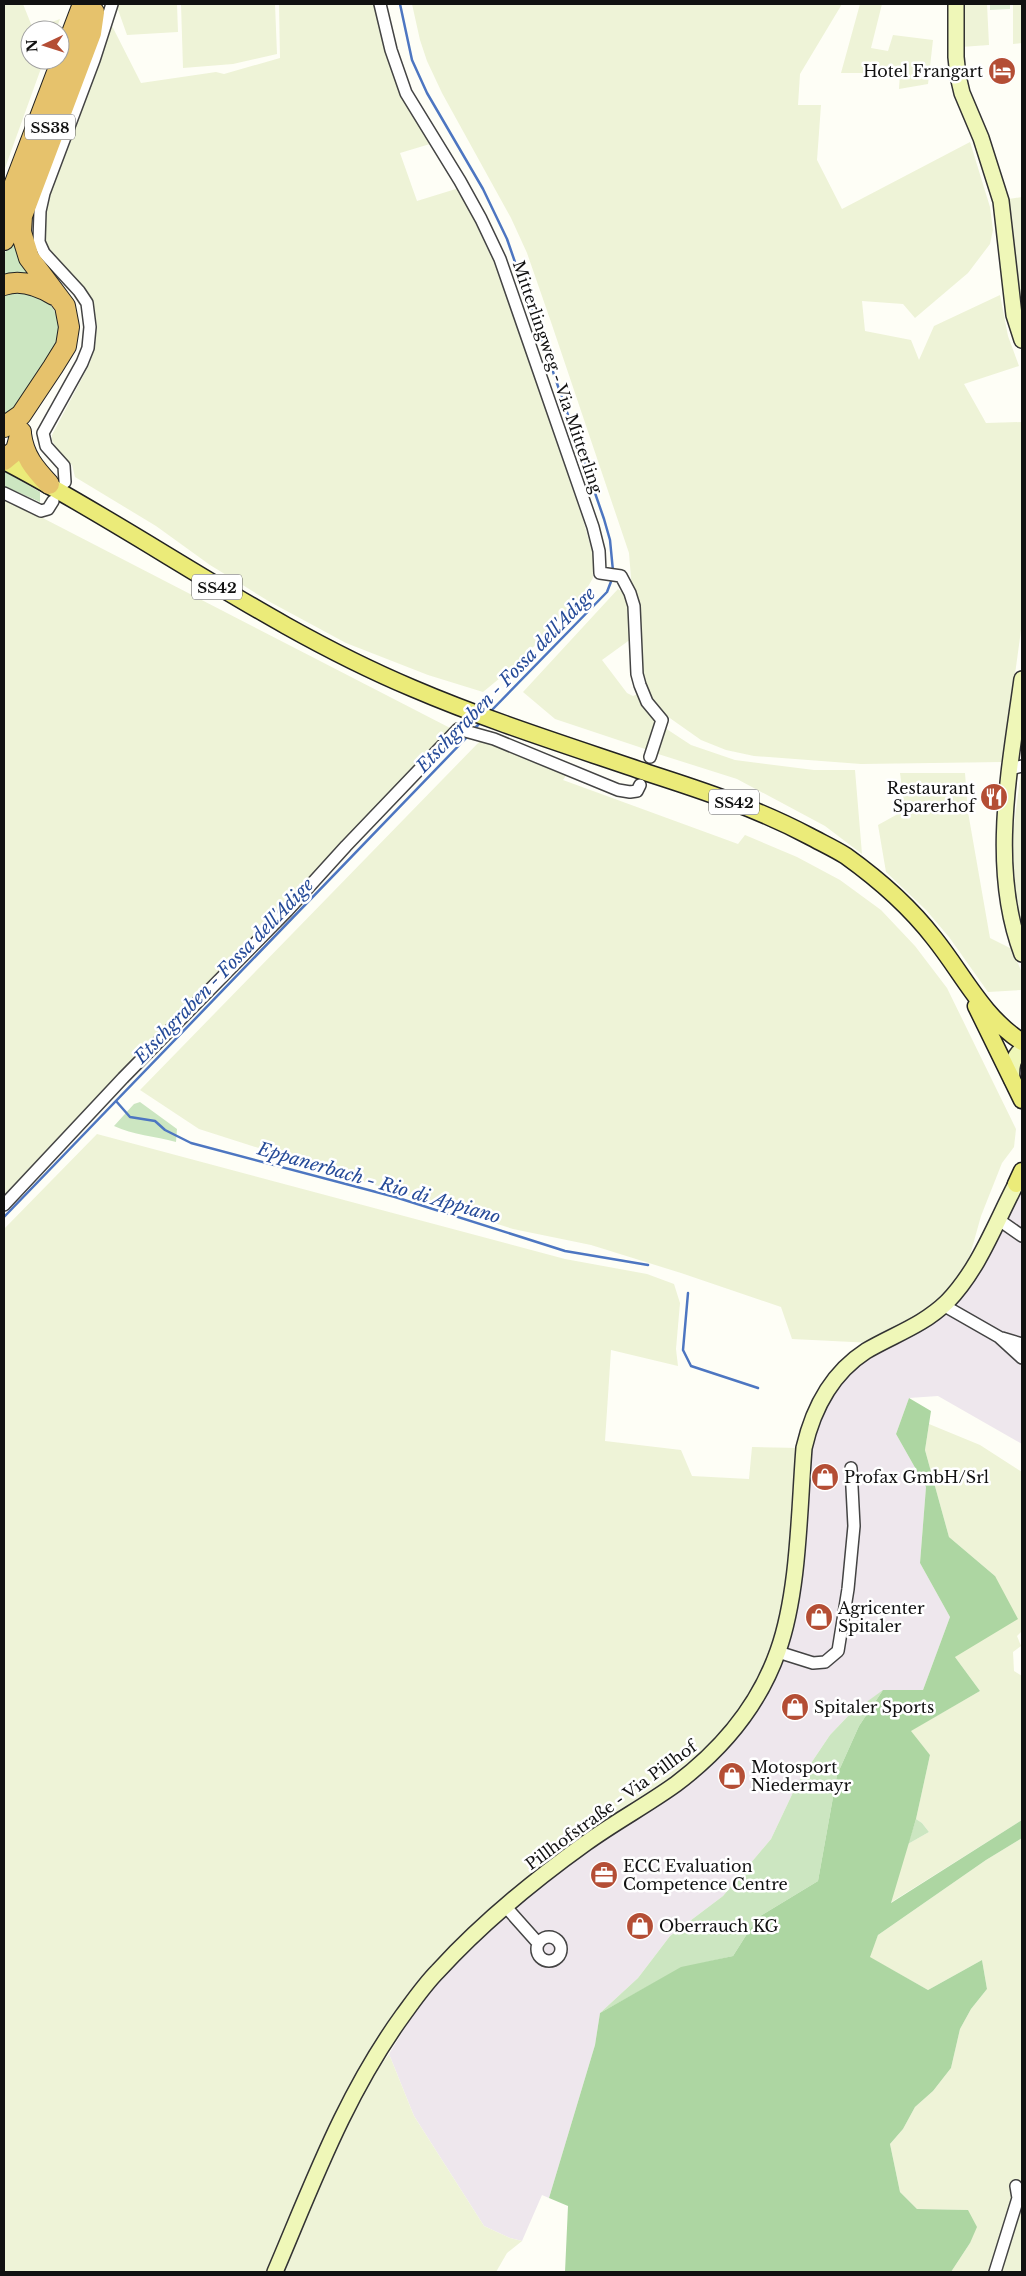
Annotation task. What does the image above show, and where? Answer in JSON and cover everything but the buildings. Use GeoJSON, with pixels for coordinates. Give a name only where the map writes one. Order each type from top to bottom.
{"type":"FeatureCollection","features":[{"type":"Feature","properties":{"kind":"highway"},"geometry":{"type":"LineString","coordinates":[[70,31],[94,7]]}},
{"type":"Feature","properties":{"kind":"highway"},"geometry":{"type":"LineString","coordinates":[[4,460],[16,450],[13,428],[66,346],[69,327],[67,314],[58,297],[29,258],[21,232],[22,216],[91,33],[94,7]]}},
{"type":"Feature","properties":{"kind":"highway","name":"SS38"},"geometry":{"type":"LineString","coordinates":[[4,212],[31,142],[94,7]]}},
{"type":"Feature","properties":{"kind":"highway","name":"SS38"},"geometry":{"type":"LineString","coordinates":[[4,240],[94,7]]}},
{"type":"Feature","properties":{"kind":"highway"},"geometry":{"type":"LineString","coordinates":[[31,142],[33,112],[49,70]]}},
{"type":"Feature","properties":{"kind":"highway"},"geometry":{"type":"LineString","coordinates":[[4,285],[20,282],[30,284],[58,297]]}},
{"type":"Feature","properties":{"kind":"highway"},"geometry":{"type":"LineString","coordinates":[[13,428],[29,462],[56,489]]}},
{"type":"Feature","properties":{"kind":"main road"},"geometry":{"type":"LineString","coordinates":[[956,4],[958,76],[962,92],[981,138],[1001,201],[1014,315],[1022,340]]}},
{"type":"Feature","properties":{"kind":"main road","name":"SS42"},"geometry":{"type":"LineString","coordinates":[[4,460],[56,489],[248,606],[339,655],[465,710],[705,791],[776,819],[845,855],[886,888],[913,914],[934,938],[971,993],[1001,1027],[1022,1042]]}},
{"type":"Feature","properties":{"kind":"main road"},"geometry":{"type":"LineString","coordinates":[[1022,679],[1016,768],[1005,852],[1006,873],[1015,931],[1022,954]]}},
{"type":"Feature","properties":{"kind":"main road","name":"SS42"},"geometry":{"type":"LineString","coordinates":[[971,993],[979,1015],[1022,1100]]}},
{"type":"Feature","properties":{"kind":"main road"},"geometry":{"type":"LineString","coordinates":[[1012,1080],[1012,1063],[1015,1056],[1022,1049]]}},
{"type":"Feature","properties":{"kind":"main road","name":"Pillhofstraße - Via Pillhof"},"geometry":{"type":"LineString","coordinates":[[275,2272],[342,2117],[381,2047],[436,1972],[505,1906],[558,1863],[675,1784],[707,1759],[736,1727],[760,1691],[778,1652],[791,1598],[804,1448],[814,1414],[822,1398],[843,1370],[866,1352],[918,1325],[943,1305],[963,1284],[980,1256],[1020,1178]]}},
{"type":"Feature","properties":{"kind":"street","name":"Mitterlingweg - Via Mitterling"},"geometry":{"type":"LineString","coordinates":[[380,4],[393,57],[406,93],[471,201],[500,259],[593,527],[599,551],[600,573],[621,576],[630,593],[634,606],[636,674],[647,702],[662,720],[650,757]]}},
{"type":"Feature","properties":{"kind":"street"},"geometry":{"type":"LineString","coordinates":[[4,493],[41,511],[48,509],[64,466],[46,446],[43,433],[82,363],[88,348],[90,327],[87,303],[75,286],[44,253],[39,242],[40,211],[44,193],[94,60],[94,7]]}},
{"type":"Feature","properties":{"kind":"street"},"geometry":{"type":"LineString","coordinates":[[4,1205],[124,1078],[287,911],[346,846],[458,729],[479,735],[618,790],[637,791],[640,785]]}},
{"type":"Feature","properties":{"kind":"street"},"geometry":{"type":"LineString","coordinates":[[999,1220],[1022,1236]]}},
{"type":"Feature","properties":{"kind":"street"},"geometry":{"type":"LineString","coordinates":[[943,1305],[999,1337],[1022,1358]]}},
{"type":"Feature","properties":{"kind":"street"},"geometry":{"type":"LineString","coordinates":[[999,1337],[1022,1344]]}},
{"type":"Feature","properties":{"kind":"street"},"geometry":{"type":"LineString","coordinates":[[778,1652],[813,1664],[825,1662],[838,1651],[848,1589],[854,1526],[851,1468]]}},
{"type":"Feature","properties":{"kind":"street"},"geometry":{"type":"LineString","coordinates":[[505,1906],[538,1943]]}},
{"type":"Feature","properties":{"kind":"street"},"geometry":{"type":"LineString","coordinates":[[996,2272],[1018,2198],[1016,2186]]}},
{"type":"Feature","properties":{"kind":"shaded area"},"geometry":{"type":"Polygon","coordinates":[[[1022,1189],[1022,1444],[938,1396],[909,1398],[896,1434],[926,1487],[920,1563],[950,1617],[923,1690],[883,1691],[850,1714],[830,1735],[797,1784],[771,1839],[723,1896],[670,1936],[638,1978],[600,2013],[595,2045],[549,2198],[542,2195],[522,2241],[510,2238],[484,2226],[414,2116],[389,2054],[426,1993],[468,1945],[589,1847],[776,1666],[810,1453],[822,1409],[841,1382],[867,1356],[955,1304],[1022,1189]]]}},
{"type":"Feature","properties":{"kind":"green space"},"geometry":{"type":"Polygon","coordinates":[[[4,4],[23,4],[29,20],[20,20],[20,70],[40,70],[4,171],[4,4]]]}},
{"type":"Feature","properties":{"kind":"green space"},"geometry":{"type":"Polygon","coordinates":[[[116,4],[177,4],[178,32],[127,35],[116,4]]]}},
{"type":"Feature","properties":{"kind":"green space"},"geometry":{"type":"Polygon","coordinates":[[[181,4],[275,4],[277,54],[233,64],[183,68],[181,4]]]}},
{"type":"Feature","properties":{"kind":"green space"},"geometry":{"type":"Polygon","coordinates":[[[279,4],[376,4],[429,138],[430,144],[400,153],[417,201],[459,188],[498,271],[582,516],[593,555],[593,578],[583,595],[517,664],[483,692],[428,675],[346,643],[270,602],[210,565],[156,526],[75,477],[72,465],[60,455],[52,440],[52,435],[89,365],[95,348],[97,326],[94,309],[87,294],[46,248],[41,227],[42,214],[110,22],[141,83],[216,72],[224,74],[280,58],[279,4]]]}},
{"type":"Feature","properties":{"kind":"green space"},"geometry":{"type":"Polygon","coordinates":[[[412,4],[842,4],[800,74],[798,105],[821,105],[817,160],[842,209],[970,142],[990,207],[993,230],[990,244],[968,273],[915,318],[903,304],[862,301],[865,331],[911,340],[919,360],[934,326],[1000,295],[1008,336],[1019,366],[964,384],[986,423],[1022,422],[1022,623],[1003,762],[861,764],[754,756],[726,750],[701,740],[657,709],[639,677],[629,553],[551,322],[527,253],[511,218],[442,93],[427,61],[412,4]]]}},
{"type":"Feature","properties":{"kind":"green space"},"geometry":{"type":"Polygon","coordinates":[[[860,4],[882,4],[871,48],[888,51],[893,35],[933,40],[928,84],[899,89],[900,73],[841,73],[860,4]]]}},
{"type":"Feature","properties":{"kind":"green space"},"geometry":{"type":"Polygon","coordinates":[[[961,4],[987,4],[989,45],[961,47],[961,4]]]}},
{"type":"Feature","properties":{"kind":"green space"},"geometry":{"type":"Polygon","coordinates":[[[990,4],[1010,4],[1010,9],[990,10],[990,4]]]}},
{"type":"Feature","properties":{"kind":"green space"},"geometry":{"type":"Polygon","coordinates":[[[1013,4],[1022,4],[1022,43],[1013,44],[1013,4]]]}},
{"type":"Feature","properties":{"kind":"green space"},"geometry":{"type":"Polygon","coordinates":[[[1022,197],[1022,319],[1009,199],[1022,197]]]}},
{"type":"Feature","properties":{"kind":"green space"},"geometry":{"type":"Polygon","coordinates":[[[14,233],[36,276],[4,280],[4,255],[14,233]]]}},
{"type":"Feature","properties":{"kind":"green space"},"geometry":{"type":"Polygon","coordinates":[[[25,292],[50,304],[57,318],[58,336],[43,371],[27,394],[4,420],[4,294],[25,292]]]}},
{"type":"Feature","properties":{"kind":"green space"},"geometry":{"type":"Polygon","coordinates":[[[4,471],[40,492],[40,502],[4,486],[4,471]]]}},
{"type":"Feature","properties":{"kind":"green space"},"geometry":{"type":"Polygon","coordinates":[[[4,498],[454,730],[4,1200],[4,498]]]}},
{"type":"Feature","properties":{"kind":"green space"},"geometry":{"type":"Polygon","coordinates":[[[618,589],[626,595],[628,602],[631,639],[602,660],[627,693],[633,696],[638,694],[656,719],[648,750],[555,719],[523,692],[618,589]]]}},
{"type":"Feature","properties":{"kind":"green space"},"geometry":{"type":"Polygon","coordinates":[[[662,726],[691,745],[735,760],[814,770],[855,770],[862,854],[825,826],[737,779],[655,753],[662,726]]]}},
{"type":"Feature","properties":{"kind":"green space"},"geometry":{"type":"Polygon","coordinates":[[[481,740],[567,774],[563,780],[738,844],[745,835],[797,857],[840,880],[881,910],[915,946],[947,988],[1016,1129],[1014,1147],[1002,1163],[981,1216],[967,1266],[935,1307],[873,1343],[792,1339],[781,1307],[591,1245],[513,1229],[199,1129],[140,1090],[481,740]]]}},
{"type":"Feature","properties":{"kind":"green space"},"geometry":{"type":"Polygon","coordinates":[[[1021,772],[1022,927],[1015,898],[1011,847],[1021,772]]]}},
{"type":"Feature","properties":{"kind":"green space"},"geometry":{"type":"Polygon","coordinates":[[[900,773],[965,773],[968,812],[990,938],[1012,949],[1022,973],[1021,990],[988,992],[949,937],[926,910],[886,872],[878,825],[905,810],[900,773]]]}},
{"type":"Feature","properties":{"kind":"green space"},"geometry":{"type":"Polygon","coordinates":[[[140,1102],[177,1129],[176,1142],[114,1126],[134,1104],[140,1102]]]}},
{"type":"Feature","properties":{"kind":"green space"},"geometry":{"type":"Polygon","coordinates":[[[97,1134],[565,1259],[647,1274],[674,1284],[680,1303],[676,1349],[678,1366],[611,1350],[605,1441],[681,1450],[692,1476],[749,1479],[752,1447],[799,1448],[783,1603],[766,1665],[733,1723],[687,1767],[507,1893],[462,1935],[420,1979],[383,2033],[347,2093],[266,2272],[4,2272],[4,1229],[97,1134]]]}},
{"type":"Feature","properties":{"kind":"green space"},"geometry":{"type":"Polygon","coordinates":[[[909,1398],[931,1411],[925,1450],[949,1537],[995,1576],[1018,1619],[955,1657],[980,1691],[911,1731],[930,1755],[916,1819],[891,1903],[1022,1820],[1022,1838],[986,1860],[878,1935],[870,1957],[928,1990],[982,1960],[987,1989],[971,2009],[960,2029],[951,2068],[933,2091],[915,2107],[903,2129],[890,2144],[900,2192],[917,2209],[968,2210],[977,2227],[970,2243],[951,2272],[565,2272],[568,2206],[549,2198],[595,2045],[600,2013],[681,1967],[733,1956],[757,1918],[818,1881],[837,1775],[859,1726],[883,1690],[923,1690],[950,1617],[920,1563],[926,1487],[896,1434],[909,1398]]]}},
{"type":"Feature","properties":{"kind":"green space"},"geometry":{"type":"Polygon","coordinates":[[[929,1424],[980,1445],[1022,1472],[1022,1631],[1017,1636],[1021,1646],[1013,1652],[1014,1671],[1022,1676],[1022,1820],[890,1903],[908,1844],[929,1832],[916,1819],[930,1755],[910,1731],[980,1691],[955,1657],[995,1576],[949,1537],[925,1450],[929,1424]]]}},
{"type":"Feature","properties":{"kind":"green space"},"geometry":{"type":"Polygon","coordinates":[[[883,1690],[859,1726],[837,1775],[818,1881],[757,1918],[733,1956],[681,1968],[600,2013],[638,1978],[670,1936],[723,1896],[771,1839],[797,1784],[830,1735],[850,1714],[883,1690]]]}},
{"type":"Feature","properties":{"kind":"green space"},"geometry":{"type":"Polygon","coordinates":[[[916,1819],[929,1832],[908,1844],[916,1819]]]}},
{"type":"Feature","properties":{"kind":"green space"},"geometry":{"type":"Polygon","coordinates":[[[1022,1838],[1022,2180],[1013,2200],[1022,2202],[1022,2272],[951,2272],[970,2243],[968,2210],[917,2209],[900,2192],[890,2144],[903,2129],[915,2107],[933,2091],[951,2068],[960,2029],[971,2009],[987,1989],[982,1960],[928,1990],[869,1957],[878,1935],[986,1860],[1022,1838]]]}},
{"type":"Feature","properties":{"kind":"green space"},"geometry":{"type":"Polygon","coordinates":[[[389,2054],[414,2116],[484,2226],[510,2238],[522,2241],[507,2253],[496,2272],[280,2272],[318,2185],[365,2087],[389,2054]]]}},
{"type":"Feature","properties":{"kind":"waterway","name":"Etschgraben - Fossa dell'Adige"},"geometry":{"type":"LineString","coordinates":[[400,4],[412,60],[427,93],[483,189],[507,239],[604,519],[610,540],[613,571]]}},
{"type":"Feature","properties":{"kind":"waterway","name":"Etschgraben - Fossa dell'Adige"},"geometry":{"type":"LineString","coordinates":[[490,712],[607,592],[612,579]]}},
{"type":"Feature","properties":{"kind":"waterway","name":"Etschgraben - Fossa dell'Adige"},"geometry":{"type":"LineString","coordinates":[[473,730],[481,722]]}},
{"type":"Feature","properties":{"kind":"waterway","name":"Etschgraben - Fossa dell'Adige"},"geometry":{"type":"LineString","coordinates":[[4,1217],[468,736]]}},
{"type":"Feature","properties":{"kind":"waterway","name":"Eppanerbach - Rio di Appiano"},"geometry":{"type":"LineString","coordinates":[[116,1101],[130,1117],[155,1121],[165,1130],[191,1143],[395,1197],[565,1251],[648,1265]]}},
{"type":"Feature","properties":{"kind":"waterway","name":"Eppanerbach - Rio di Appiano"},"geometry":{"type":"LineString","coordinates":[[688,1293],[683,1350],[691,1366],[758,1388]]}},
{"type":"Feature","properties":{"kind":"place","name":"Hotel Frangart"},"geometry":{"type":"Point","coordinates":[1002,71]}},
{"type":"Feature","properties":{"kind":"place","name":"Restaurant Sparerhof"},"geometry":{"type":"Point","coordinates":[994,797]}},
{"type":"Feature","properties":{"kind":"place","name":"Profax GmbH/Srl"},"geometry":{"type":"Point","coordinates":[825,1477]}},
{"type":"Feature","properties":{"kind":"place","name":"Agricenter Spitaler"},"geometry":{"type":"Point","coordinates":[819,1617]}},
{"type":"Feature","properties":{"kind":"place","name":"Spitaler Sports"},"geometry":{"type":"Point","coordinates":[795,1707]}},
{"type":"Feature","properties":{"kind":"place","name":"Motosport Niedermayr"},"geometry":{"type":"Point","coordinates":[732,1776]}},
{"type":"Feature","properties":{"kind":"place","name":"ECC Evaluation Competence Centre"},"geometry":{"type":"Point","coordinates":[604,1875]}},
{"type":"Feature","properties":{"kind":"place","name":"Oberrauch KG"},"geometry":{"type":"Point","coordinates":[640,1926]}}]}
